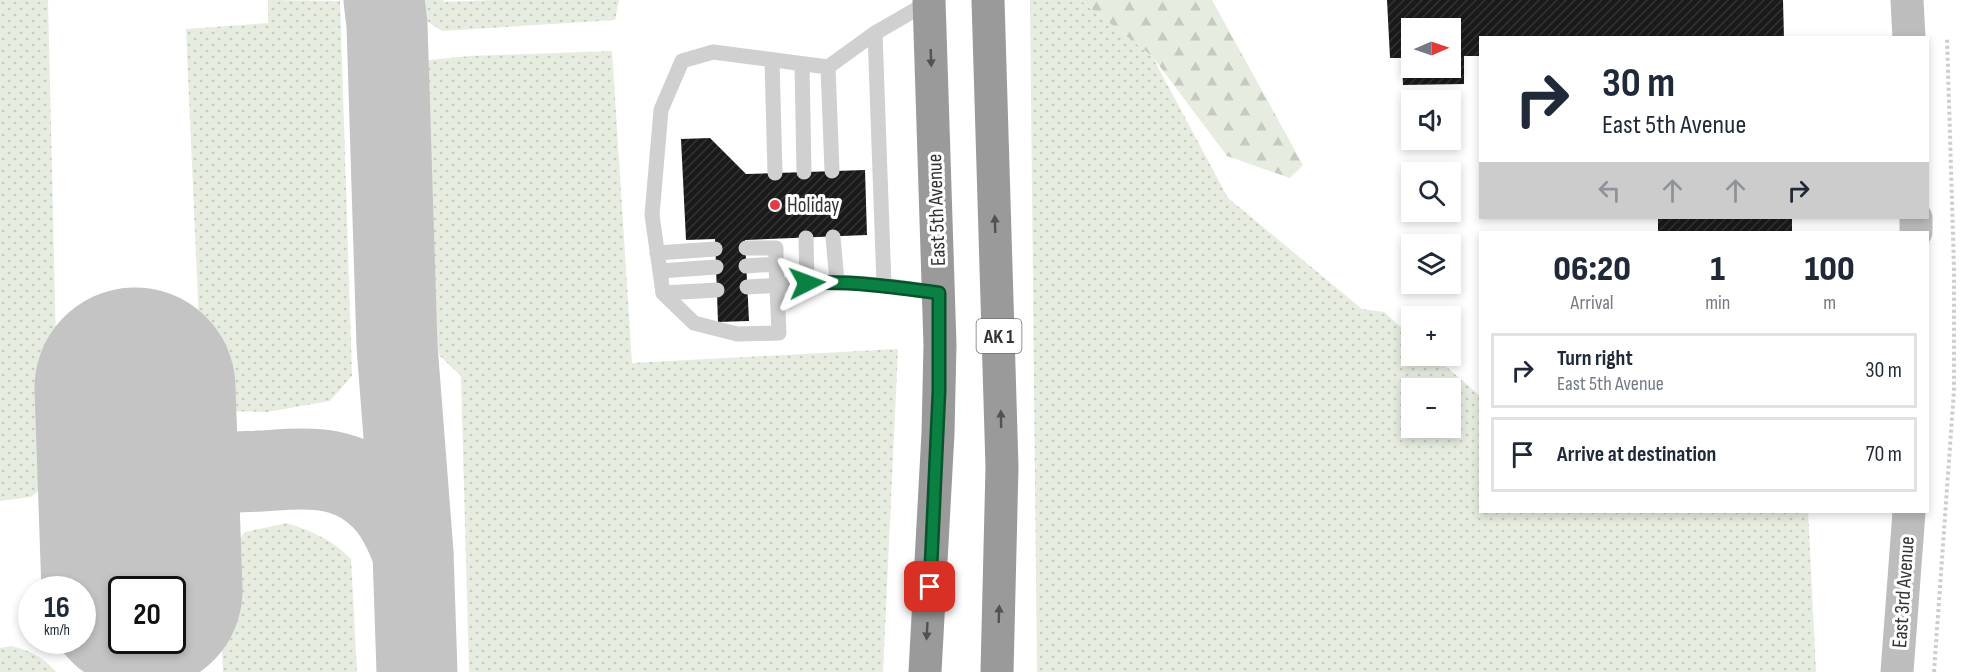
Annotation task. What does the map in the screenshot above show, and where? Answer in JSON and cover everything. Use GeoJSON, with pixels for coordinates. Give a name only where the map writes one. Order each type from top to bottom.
{"type":"FeatureCollection","features":[{"type":"Feature","properties":{"kind":"highway","name":"AK 1"},"geometry":{"type":"LineString","coordinates":[[988,0],[1002,466],[997,672]]}},
{"type":"Feature","properties":{"kind":"highway","name":"East 5th Avenue"},"geometry":{"type":"LineString","coordinates":[[925,672],[939,414],[939,293],[929,1]]}},
{"type":"Feature","properties":{"kind":"main road"},"geometry":{"type":"LineString","coordinates":[[1907,0],[1908,36]]}},
{"type":"Feature","properties":{"kind":"main road","name":"East 3rd Avenue"},"geometry":{"type":"LineString","coordinates":[[1897,672],[1909,513]]}},
{"type":"Feature","properties":{"kind":"lane"},"geometry":{"type":"LineString","coordinates":[[746,248],[776,243],[779,333],[737,334],[694,323],[663,293],[652,215],[661,110],[682,61],[713,52],[828,67],[875,33],[929,1]]}},
{"type":"Feature","properties":{"kind":"lane"},"geometry":{"type":"LineString","coordinates":[[875,33],[884,285]]}},
{"type":"Feature","properties":{"kind":"lane"},"geometry":{"type":"LineString","coordinates":[[772,60],[775,173]]}},
{"type":"Feature","properties":{"kind":"lane"},"geometry":{"type":"LineString","coordinates":[[802,64],[804,172]]}},
{"type":"Feature","properties":{"kind":"lane"},"geometry":{"type":"LineString","coordinates":[[828,67],[832,171]]}},
{"type":"Feature","properties":{"kind":"lane"},"geometry":{"type":"LineString","coordinates":[[806,237],[807,283]]}},
{"type":"Feature","properties":{"kind":"lane"},"geometry":{"type":"LineString","coordinates":[[833,237],[837,282]]}},
{"type":"Feature","properties":{"kind":"lane"},"geometry":{"type":"LineString","coordinates":[[657,253],[715,249]]}},
{"type":"Feature","properties":{"kind":"lane"},"geometry":{"type":"LineString","coordinates":[[746,266],[776,264]]}},
{"type":"Feature","properties":{"kind":"lane"},"geometry":{"type":"LineString","coordinates":[[660,271],[716,267]]}},
{"type":"Feature","properties":{"kind":"lane"},"geometry":{"type":"LineString","coordinates":[[747,287],[837,282],[884,285],[939,293]]}},
{"type":"Feature","properties":{"kind":"lane"},"geometry":{"type":"LineString","coordinates":[[663,293],[717,290]]}},
{"type":"Feature","properties":{"kind":"path"},"geometry":{"type":"LineString","coordinates":[[1934,672],[1954,390],[1954,268],[1947,37]]}},
{"type":"Feature","properties":{"kind":"green space"},"geometry":{"type":"Polygon","coordinates":[[[0,0],[48,0],[59,474],[31,497],[0,501],[0,0]]]}},
{"type":"Feature","properties":{"kind":"green space"},"geometry":{"type":"Polygon","coordinates":[[[268,0],[340,1],[352,376],[330,401],[267,412],[224,411],[202,392],[186,29],[268,23],[268,0]]]}},
{"type":"Feature","properties":{"kind":"green space"},"geometry":{"type":"Polygon","coordinates":[[[414,0],[443,0],[444,2],[619,0],[615,20],[442,31],[416,14],[414,0]]]}},
{"type":"Feature","properties":{"kind":"green space"},"geometry":{"type":"Polygon","coordinates":[[[1030,0],[1080,0],[1152,56],[1228,198],[1362,309],[1384,312],[1401,327],[1401,366],[1446,366],[1459,378],[1401,378],[1401,438],[1461,438],[1461,379],[1479,395],[1479,513],[1808,513],[1816,672],[1037,672],[1030,0]]]}},
{"type":"Feature","properties":{"kind":"green space"},"geometry":{"type":"Polygon","coordinates":[[[1080,0],[1212,0],[1303,165],[1290,178],[1227,156],[1152,56],[1080,0]]]}},
{"type":"Feature","properties":{"kind":"green space"},"geometry":{"type":"Polygon","coordinates":[[[612,51],[632,363],[898,349],[883,672],[469,672],[461,376],[440,356],[431,328],[421,61],[470,56],[612,51]]]}},
{"type":"Feature","properties":{"kind":"green space"},"geometry":{"type":"Polygon","coordinates":[[[287,523],[321,537],[351,559],[357,672],[223,672],[218,566],[245,532],[287,523]]]}},
{"type":"Feature","properties":{"kind":"green space"},"geometry":{"type":"Polygon","coordinates":[[[12,646],[18,648],[18,654],[34,654],[56,672],[0,672],[0,648],[12,646]]]}},
{"type":"Feature","properties":{"kind":"building"},"geometry":{"type":"Polygon","coordinates":[[[1387,0],[1783,0],[1784,36],[1479,36],[1479,56],[1464,56],[1464,84],[1403,85],[1403,78],[1461,78],[1461,18],[1401,18],[1401,58],[1390,58],[1387,0]]]}},
{"type":"Feature","properties":{"kind":"building","name":"Holiday"},"geometry":{"type":"Polygon","coordinates":[[[710,138],[746,174],[865,170],[867,235],[745,240],[749,321],[718,322],[715,239],[686,240],[681,139],[710,138]]]}},
{"type":"Feature","properties":{"kind":"building"},"geometry":{"type":"Polygon","coordinates":[[[1658,219],[1792,219],[1792,231],[1658,231],[1658,219]]]}},
{"type":"Feature","properties":{"kind":"taxiway"},"geometry":{"type":"LineString","coordinates":[[384,0],[387,25],[397,346],[413,553],[417,672]]}},
{"type":"Feature","properties":{"kind":"taxiway"},"geometry":{"type":"LineString","coordinates":[[143,576],[158,529],[171,503],[199,482],[233,472],[313,469],[338,473],[351,478],[373,491],[388,506],[404,532],[413,553]]}},
{"type":"Feature","properties":{"kind":"runway"},"geometry":{"type":"LineString","coordinates":[[135,388],[142,576]]}},
{"type":"Feature","properties":{"kind":"place","name":"Holiday"},"geometry":{"type":"Point","coordinates":[775,205]}},
{"type":"Feature","properties":{"kind":"route"},"geometry":{"type":"LineString","coordinates":[[807,283],[884,285],[939,293],[939,391],[930,587]]}}]}
